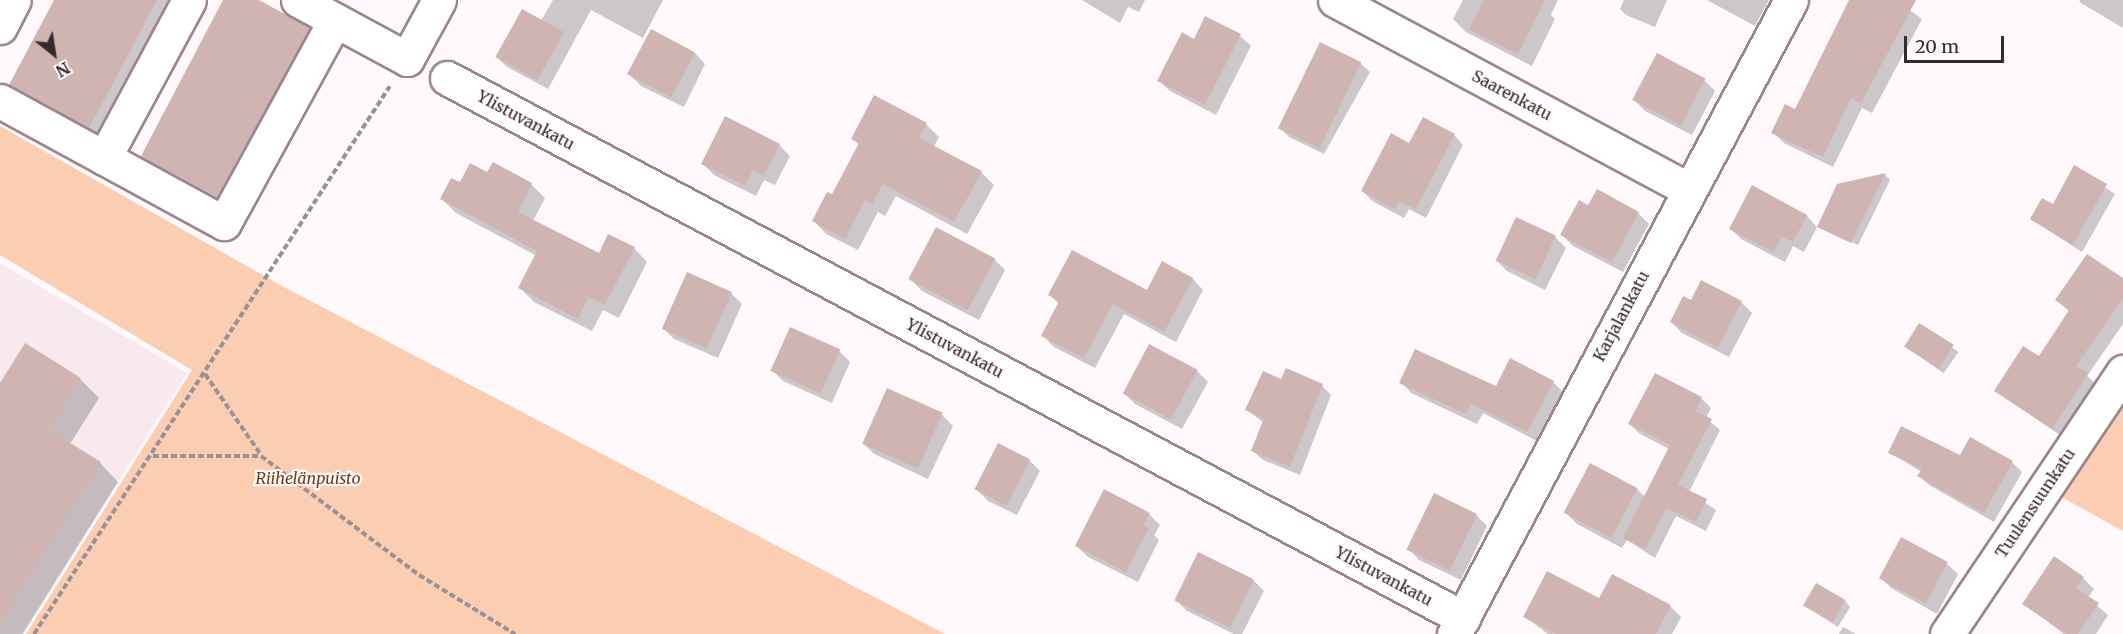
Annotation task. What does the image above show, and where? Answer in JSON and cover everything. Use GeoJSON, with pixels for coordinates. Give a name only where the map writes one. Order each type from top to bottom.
{"type":"FeatureCollection","features":[{"type":"Feature","properties":{"kind":"street"},"geometry":{"type":"LineString","coordinates":[[0,27],[14,0]]}},
{"type":"Feature","properties":{"kind":"street"},"geometry":{"type":"LineString","coordinates":[[104,158],[189,0]]}},
{"type":"Feature","properties":{"kind":"street"},"geometry":{"type":"LineString","coordinates":[[298,0],[407,59],[439,0]]}},
{"type":"Feature","properties":{"kind":"street","name":"Saarenkatu"},"geometry":{"type":"LineString","coordinates":[[1335,0],[1688,189]]}},
{"type":"Feature","properties":{"kind":"street","name":"Karjalankatu"},"geometry":{"type":"LineString","coordinates":[[1459,626],[1688,189],[1791,0]]}},
{"type":"Feature","properties":{"kind":"street"},"geometry":{"type":"LineString","coordinates":[[0,101],[224,223],[335,20]]}},
{"type":"Feature","properties":{"kind":"street","name":"Ylistuvankatu"},"geometry":{"type":"LineString","coordinates":[[447,78],[1459,626]]}},
{"type":"Feature","properties":{"kind":"street","name":"Tuulensuunkatu"},"geometry":{"type":"LineString","coordinates":[[1947,634],[2123,372]]}},
{"type":"Feature","properties":{"kind":"path"},"geometry":{"type":"LineString","coordinates":[[34,634],[152,456],[407,59]]}},
{"type":"Feature","properties":{"kind":"path"},"geometry":{"type":"LineString","coordinates":[[205,374],[261,456],[419,575],[515,634]]}},
{"type":"Feature","properties":{"kind":"path"},"geometry":{"type":"LineString","coordinates":[[152,456],[261,456]]}},
{"type":"Feature","properties":{"kind":"shaded area"},"geometry":{"type":"Polygon","coordinates":[[[0,263],[187,373],[21,634],[0,634],[0,263]]]}},
{"type":"Feature","properties":{"kind":"green space","name":"Riihelänpuisto"},"geometry":{"type":"Polygon","coordinates":[[[0,126],[284,287],[945,634],[26,634],[192,370],[0,255],[0,126]]]}},
{"type":"Feature","properties":{"kind":"green space"},"geometry":{"type":"Polygon","coordinates":[[[2123,393],[2123,531],[2056,494],[2123,393]]]}},
{"type":"Feature","properties":{"kind":"building"},"geometry":{"type":"Polygon","coordinates":[[[54,0],[157,0],[89,128],[9,85],[54,0]]]}},
{"type":"Feature","properties":{"kind":"building"},"geometry":{"type":"Polygon","coordinates":[[[223,0],[259,0],[310,28],[217,197],[141,156],[223,0]]]}},
{"type":"Feature","properties":{"kind":"building"},"geometry":{"type":"Polygon","coordinates":[[[1484,0],[1545,0],[1518,54],[1469,29],[1484,0]]]}},
{"type":"Feature","properties":{"kind":"building"},"geometry":{"type":"Polygon","coordinates":[[[1849,0],[1916,0],[1861,103],[1851,98],[1823,157],[1771,133],[1785,104],[1795,109],[1849,0]]]}},
{"type":"Feature","properties":{"kind":"building"},"geometry":{"type":"Polygon","coordinates":[[[522,9],[564,32],[537,80],[495,57],[522,9]]]}},
{"type":"Feature","properties":{"kind":"building"},"geometry":{"type":"Polygon","coordinates":[[[1205,16],[1241,34],[1205,105],[1157,81],[1182,32],[1194,39],[1205,16]]]}},
{"type":"Feature","properties":{"kind":"building"},"geometry":{"type":"Polygon","coordinates":[[[651,29],[695,52],[671,98],[627,74],[651,29]]]}},
{"type":"Feature","properties":{"kind":"building"},"geometry":{"type":"Polygon","coordinates":[[[1320,42],[1361,62],[1319,148],[1278,128],[1320,42]]]}},
{"type":"Feature","properties":{"kind":"building"},"geometry":{"type":"Polygon","coordinates":[[[1657,53],[1706,79],[1681,126],[1632,100],[1657,53]]]}},
{"type":"Feature","properties":{"kind":"building"},"geometry":{"type":"Polygon","coordinates":[[[874,95],[927,123],[919,138],[982,171],[954,222],[883,184],[872,204],[865,200],[845,239],[812,221],[827,192],[832,194],[859,143],[851,139],[874,95]]]}},
{"type":"Feature","properties":{"kind":"building"},"geometry":{"type":"Polygon","coordinates":[[[725,116],[780,144],[764,176],[753,170],[745,186],[701,164],[725,116]]]}},
{"type":"Feature","properties":{"kind":"building"},"geometry":{"type":"Polygon","coordinates":[[[1423,117],[1455,134],[1416,209],[1399,201],[1394,209],[1361,191],[1391,133],[1409,143],[1423,117]]]}},
{"type":"Feature","properties":{"kind":"building"},"geometry":{"type":"Polygon","coordinates":[[[493,162],[532,183],[518,212],[599,253],[608,234],[635,247],[605,305],[589,297],[578,319],[518,288],[537,251],[440,199],[451,178],[460,182],[470,163],[487,172],[493,162]]]}},
{"type":"Feature","properties":{"kind":"building"},"geometry":{"type":"Polygon","coordinates":[[[2074,165],[2107,184],[2073,245],[2030,219],[2042,198],[2053,204],[2074,165]]]}},
{"type":"Feature","properties":{"kind":"building"},"geometry":{"type":"Polygon","coordinates":[[[1886,173],[1851,243],[1817,227],[1837,184],[1886,173]]]}},
{"type":"Feature","properties":{"kind":"building"},"geometry":{"type":"Polygon","coordinates":[[[1752,185],[1807,215],[1793,242],[1782,237],[1773,252],[1729,229],[1752,185]]]}},
{"type":"Feature","properties":{"kind":"building"},"geometry":{"type":"Polygon","coordinates":[[[1597,189],[1639,212],[1612,262],[1560,235],[1579,200],[1588,205],[1597,189]]]}},
{"type":"Feature","properties":{"kind":"building"},"geometry":{"type":"Polygon","coordinates":[[[1516,217],[1556,236],[1536,279],[1496,261],[1516,217]]]}},
{"type":"Feature","properties":{"kind":"building"},"geometry":{"type":"Polygon","coordinates":[[[936,227],[995,258],[967,311],[908,279],[936,227]]]}},
{"type":"Feature","properties":{"kind":"building"},"geometry":{"type":"Polygon","coordinates":[[[1072,250],[1147,290],[1162,261],[1193,278],[1164,332],[1113,304],[1084,358],[1041,336],[1059,301],[1048,295],[1072,250]]]}},
{"type":"Feature","properties":{"kind":"building"},"geometry":{"type":"Polygon","coordinates":[[[2087,254],[2123,278],[2123,298],[2076,366],[2088,374],[2052,429],[1994,391],[2023,346],[2039,356],[2069,310],[2055,300],[2087,254]]]}},
{"type":"Feature","properties":{"kind":"building"},"geometry":{"type":"Polygon","coordinates":[[[687,272],[732,292],[707,349],[662,329],[687,272]]]}},
{"type":"Feature","properties":{"kind":"building"},"geometry":{"type":"Polygon","coordinates":[[[1701,280],[1742,301],[1718,348],[1670,322],[1683,296],[1691,300],[1701,280]]]}},
{"type":"Feature","properties":{"kind":"building"},"geometry":{"type":"Polygon","coordinates":[[[1919,323],[1954,345],[1939,368],[1904,347],[1919,323]]]}},
{"type":"Feature","properties":{"kind":"building"},"geometry":{"type":"Polygon","coordinates":[[[790,327],[840,349],[821,393],[770,371],[790,327]]]}},
{"type":"Feature","properties":{"kind":"building"},"geometry":{"type":"Polygon","coordinates":[[[25,343],[81,378],[49,430],[101,462],[0,623],[0,383],[25,343]]]}},
{"type":"Feature","properties":{"kind":"building"},"geometry":{"type":"Polygon","coordinates":[[[1149,344],[1198,370],[1171,419],[1123,393],[1149,344]]]}},
{"type":"Feature","properties":{"kind":"building"},"geometry":{"type":"Polygon","coordinates":[[[1415,349],[1496,386],[1510,358],[1554,381],[1527,432],[1471,404],[1466,414],[1399,383],[1415,349]]]}},
{"type":"Feature","properties":{"kind":"building"},"geometry":{"type":"Polygon","coordinates":[[[1286,368],[1323,384],[1290,467],[1251,451],[1264,418],[1245,410],[1263,371],[1281,379],[1286,368]]]}},
{"type":"Feature","properties":{"kind":"building"},"geometry":{"type":"Polygon","coordinates":[[[1655,373],[1702,397],[1696,411],[1712,419],[1678,485],[1707,499],[1696,522],[1666,508],[1645,549],[1623,538],[1670,445],[1628,424],[1655,373]]]}},
{"type":"Feature","properties":{"kind":"building"},"geometry":{"type":"Polygon","coordinates":[[[887,388],[943,413],[918,469],[862,444],[887,388]]]}},
{"type":"Feature","properties":{"kind":"building"},"geometry":{"type":"Polygon","coordinates":[[[1901,426],[1960,455],[1970,437],[2013,461],[1984,513],[1917,476],[1922,469],[1888,453],[1901,426]]]}},
{"type":"Feature","properties":{"kind":"building"},"geometry":{"type":"Polygon","coordinates":[[[998,443],[1030,459],[1006,506],[974,489],[998,443]]]}},
{"type":"Feature","properties":{"kind":"building"},"geometry":{"type":"Polygon","coordinates":[[[1590,463],[1638,488],[1611,538],[1564,512],[1590,463]]]}},
{"type":"Feature","properties":{"kind":"building"},"geometry":{"type":"Polygon","coordinates":[[[1104,489],[1150,513],[1143,525],[1149,528],[1126,572],[1075,546],[1104,489]]]}},
{"type":"Feature","properties":{"kind":"building"},"geometry":{"type":"Polygon","coordinates":[[[1434,493],[1477,514],[1450,571],[1406,550],[1434,493]]]}},
{"type":"Feature","properties":{"kind":"building"},"geometry":{"type":"Polygon","coordinates":[[[1901,537],[1948,562],[1926,603],[1879,578],[1901,537]]]}},
{"type":"Feature","properties":{"kind":"building"},"geometry":{"type":"Polygon","coordinates":[[[1198,552],[1254,579],[1230,628],[1174,601],[1198,552]]]}},
{"type":"Feature","properties":{"kind":"building"},"geometry":{"type":"Polygon","coordinates":[[[2054,556],[2084,577],[2076,588],[2099,603],[2078,634],[2067,634],[2022,604],[2054,556]]]}},
{"type":"Feature","properties":{"kind":"building"},"geometry":{"type":"Polygon","coordinates":[[[1547,571],[1599,598],[1612,574],[1671,605],[1656,634],[1556,634],[1523,617],[1547,571]]]}},
{"type":"Feature","properties":{"kind":"building"},"geometry":{"type":"Polygon","coordinates":[[[1816,583],[1845,600],[1832,623],[1803,606],[1816,583]]]}}]}
